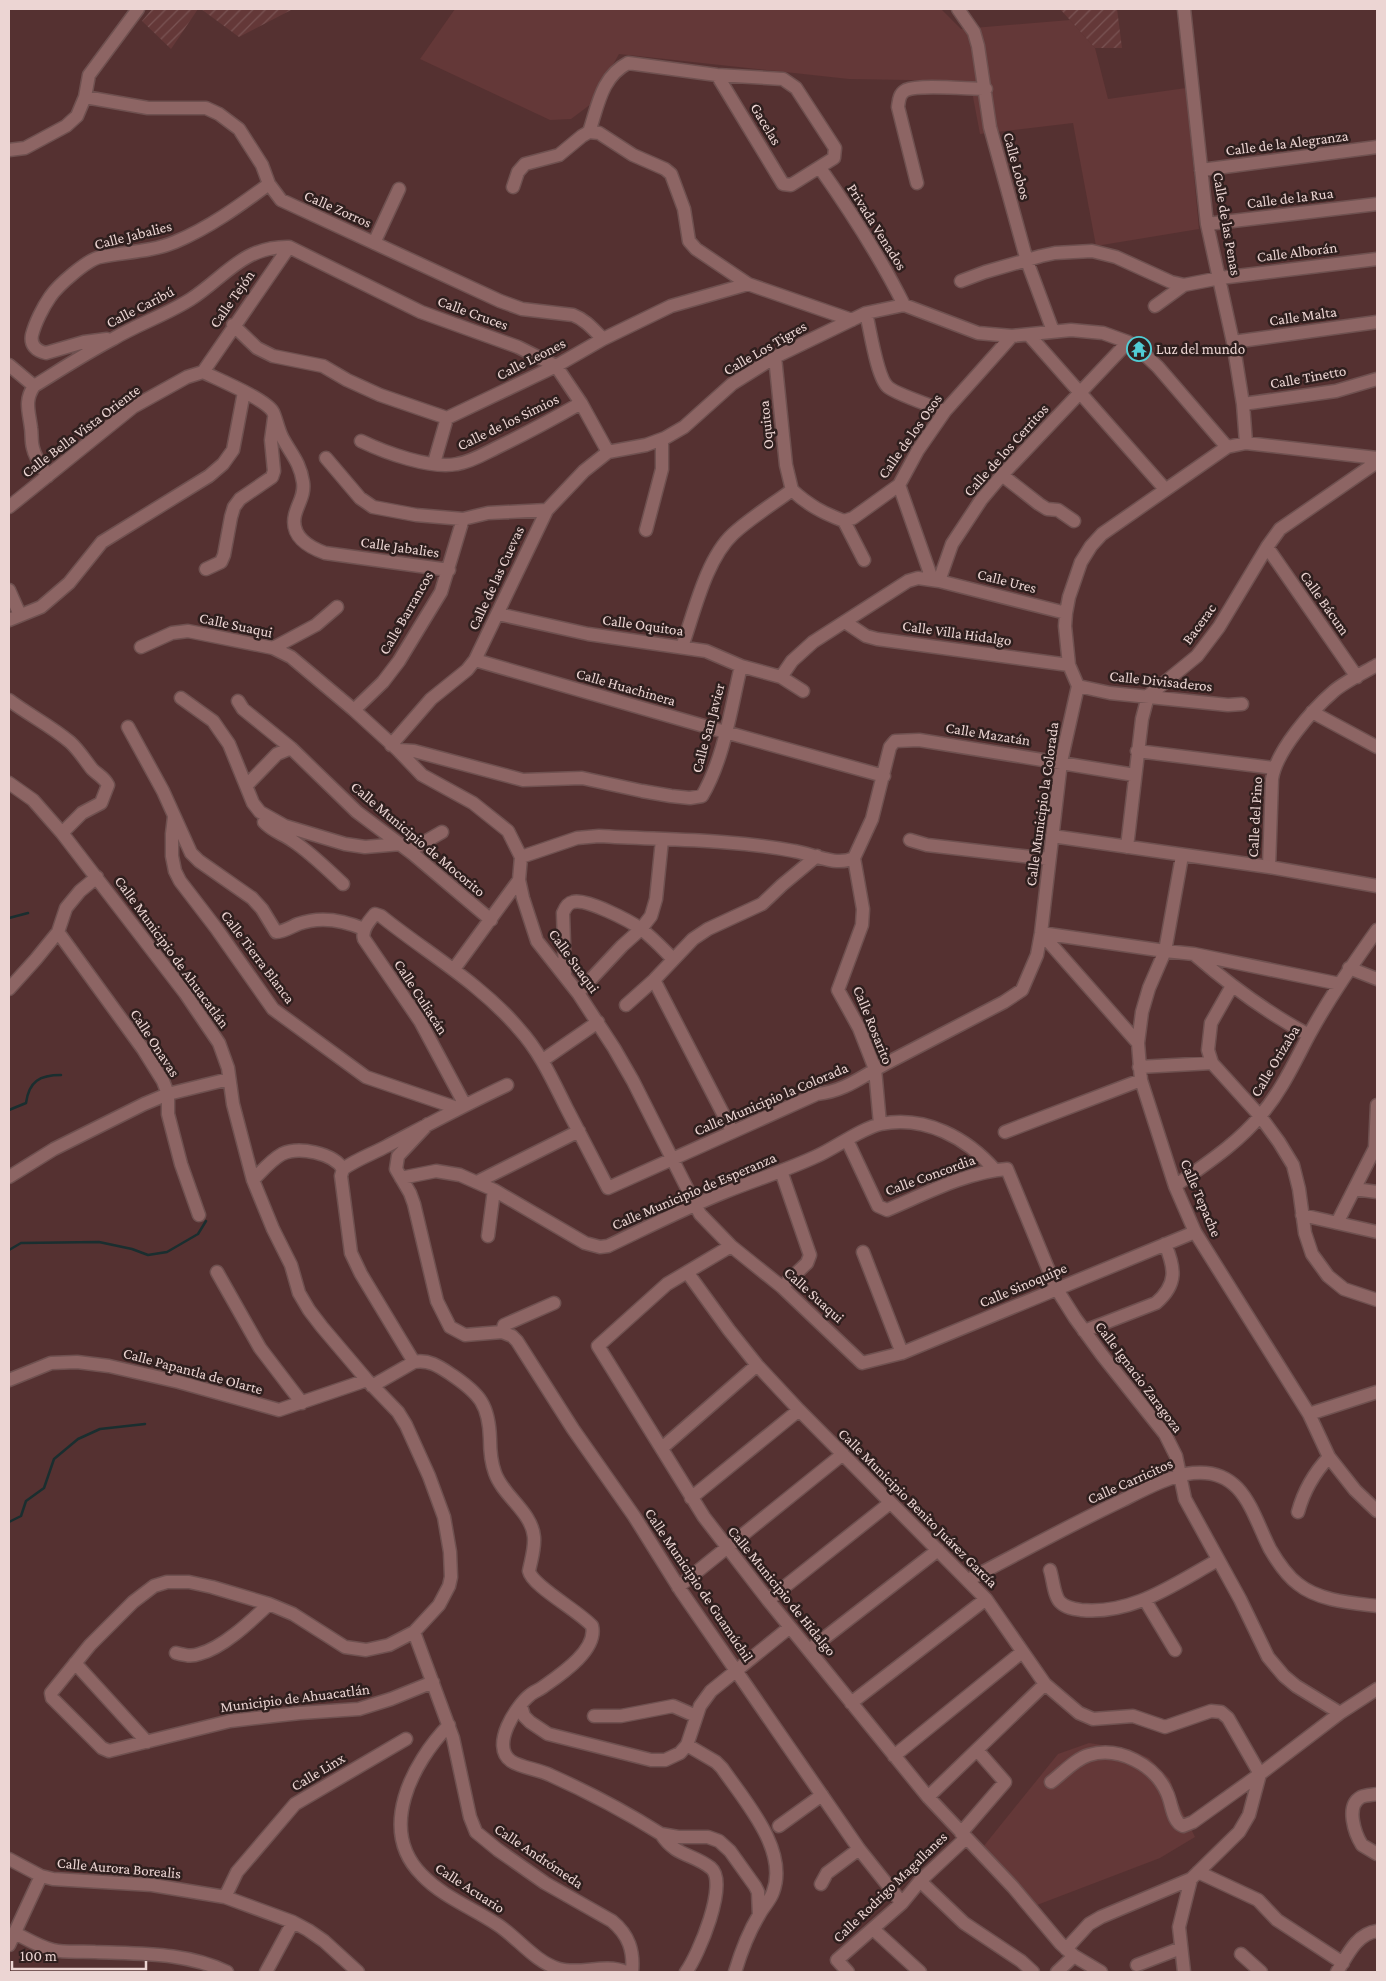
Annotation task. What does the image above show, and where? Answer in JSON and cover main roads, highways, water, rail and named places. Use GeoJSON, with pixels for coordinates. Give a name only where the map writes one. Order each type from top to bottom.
{"type":"FeatureCollection","features":[{"type":"Feature","properties":{"kind":"waterway"},"geometry":{"type":"LineString","coordinates":[[9,918],[28,913]]}},
{"type":"Feature","properties":{"kind":"waterway"},"geometry":{"type":"LineString","coordinates":[[9,1110],[26,1103],[30,1089],[41,1078],[61,1075]]}},
{"type":"Feature","properties":{"kind":"waterway"},"geometry":{"type":"LineString","coordinates":[[9,1250],[21,1243],[99,1242],[132,1249],[148,1255],[167,1252],[198,1234],[206,1221]]}},
{"type":"Feature","properties":{"kind":"waterway"},"geometry":{"type":"LineString","coordinates":[[9,1522],[21,1516],[26,1501],[44,1488],[54,1459],[78,1439],[100,1429],[145,1424]]}},
{"type":"Feature","properties":{"kind":"place","name":"Luz del mundo"},"geometry":{"type":"Point","coordinates":[1139,349]}}]}
